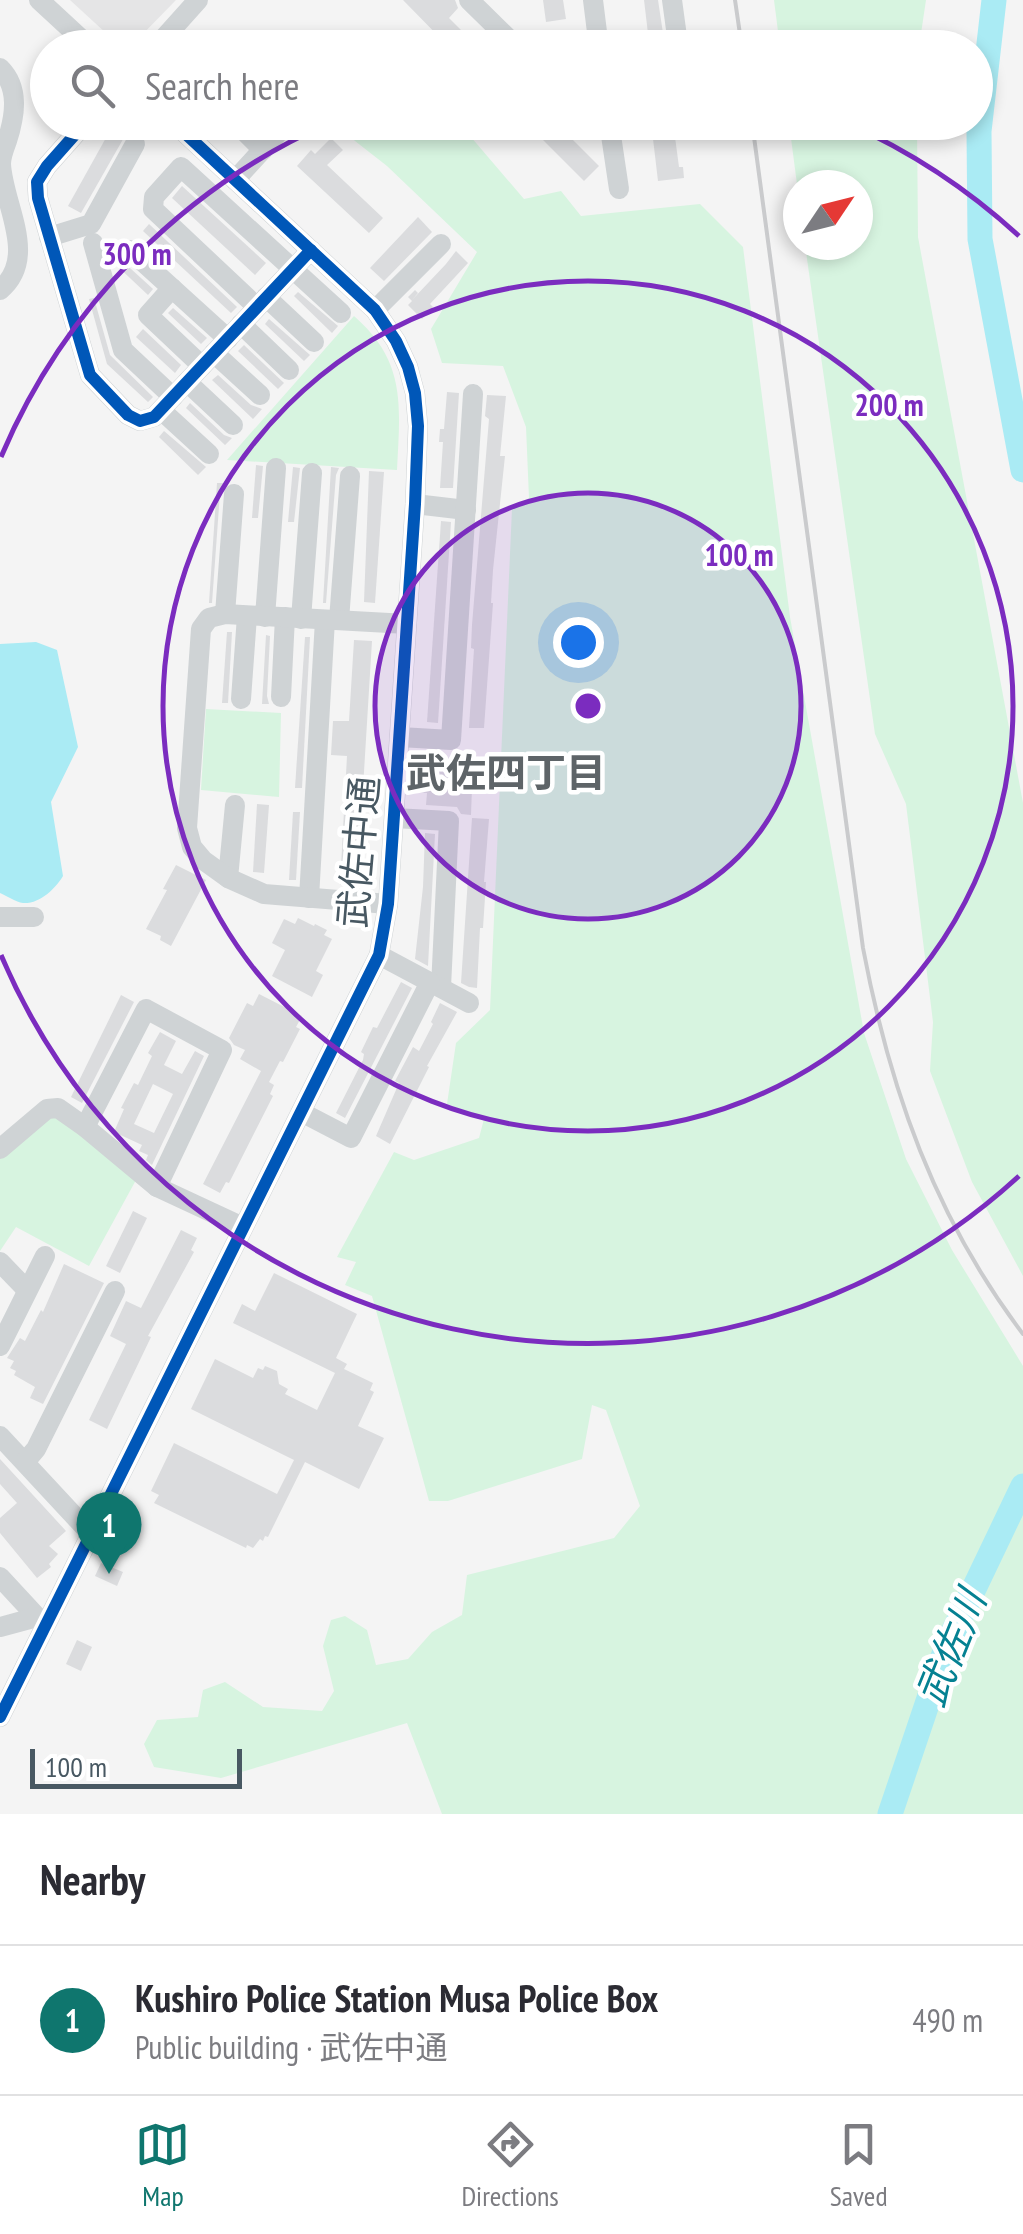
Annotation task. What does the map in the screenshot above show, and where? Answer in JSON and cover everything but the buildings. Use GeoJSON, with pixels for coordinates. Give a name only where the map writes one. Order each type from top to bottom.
{"type":"FeatureCollection","features":[{"type":"Feature","properties":{"kind":"street"},"geometry":{"type":"LineString","coordinates":[[40,0],[72,30]]}},
{"type":"Feature","properties":{"kind":"street"},"geometry":{"type":"LineString","coordinates":[[171,30],[198,0]]}},
{"type":"Feature","properties":{"kind":"street"},"geometry":{"type":"LineString","coordinates":[[468,0],[499,30]]}},
{"type":"Feature","properties":{"kind":"street"},"geometry":{"type":"LineString","coordinates":[[593,0],[597,30]]}},
{"type":"Feature","properties":{"kind":"street"},"geometry":{"type":"LineString","coordinates":[[672,0],[676,30]]}},
{"type":"Feature","properties":{"kind":"street"},"geometry":{"type":"LineString","coordinates":[[0,68],[14,93],[12,125],[0,160],[19,246],[16,268],[0,290]]}},
{"type":"Feature","properties":{"kind":"street"},"geometry":{"type":"LineString","coordinates":[[70,140],[38,182],[38,198],[90,375],[128,415],[140,421],[154,418],[310,250]]}},
{"type":"Feature","properties":{"kind":"street","name":"武佐中通"},"geometry":{"type":"LineString","coordinates":[[0,1717],[41,1620],[91,1534],[379,955],[388,904],[416,504],[416,393],[396,342],[375,310],[192,140]]}},
{"type":"Feature","properties":{"kind":"street"},"geometry":{"type":"LineString","coordinates":[[253,140],[263,150]]}},
{"type":"Feature","properties":{"kind":"street"},"geometry":{"type":"LineString","coordinates":[[235,180],[272,140]]}},
{"type":"Feature","properties":{"kind":"street"},"geometry":{"type":"LineString","coordinates":[[612,140],[620,189]]}},
{"type":"Feature","properties":{"kind":"street"},"geometry":{"type":"LineString","coordinates":[[49,237],[91,224],[135,144]]}},
{"type":"Feature","properties":{"kind":"street"},"geometry":{"type":"LineString","coordinates":[[314,342],[152,208],[154,197],[181,167],[340,313]]}},
{"type":"Feature","properties":{"kind":"street"},"geometry":{"type":"LineString","coordinates":[[93,243],[123,350],[173,396],[209,454]]}},
{"type":"Feature","properties":{"kind":"street"},"geometry":{"type":"LineString","coordinates":[[375,310],[442,244]]}},
{"type":"Feature","properties":{"kind":"street"},"geometry":{"type":"LineString","coordinates":[[130,250],[172,288],[260,395]]}},
{"type":"Feature","properties":{"kind":"street"},"geometry":{"type":"LineString","coordinates":[[172,288],[148,315],[289,370]]}},
{"type":"Feature","properties":{"kind":"street"},"geometry":{"type":"LineString","coordinates":[[400,737],[451,740],[472,394]]}},
{"type":"Feature","properties":{"kind":"street"},"geometry":{"type":"LineString","coordinates":[[173,396],[233,424]]}},
{"type":"Feature","properties":{"kind":"street"},"geometry":{"type":"LineString","coordinates":[[264,616],[276,468]]}},
{"type":"Feature","properties":{"kind":"street"},"geometry":{"type":"LineString","coordinates":[[241,700],[264,616],[312,473]]}},
{"type":"Feature","properties":{"kind":"street"},"geometry":{"type":"LineString","coordinates":[[309,898],[332,620],[350,476]]}},
{"type":"Feature","properties":{"kind":"street"},"geometry":{"type":"LineString","coordinates":[[234,494],[282,698]]}},
{"type":"Feature","properties":{"kind":"street"},"geometry":{"type":"LineString","coordinates":[[416,504],[466,510]]}},
{"type":"Feature","properties":{"kind":"street"},"geometry":{"type":"LineString","coordinates":[[388,904],[264,894],[228,878],[192,847],[187,828],[200,629],[209,618],[264,616],[407,624]]}},
{"type":"Feature","properties":{"kind":"street"},"geometry":{"type":"LineString","coordinates":[[228,878],[235,805]]}},
{"type":"Feature","properties":{"kind":"street"},"geometry":{"type":"LineString","coordinates":[[301,1112],[351,1138],[435,985],[449,821],[394,818]]}},
{"type":"Feature","properties":{"kind":"street"},"geometry":{"type":"LineString","coordinates":[[0,917],[34,917]]}},
{"type":"Feature","properties":{"kind":"street"},"geometry":{"type":"LineString","coordinates":[[379,955],[469,1003]]}},
{"type":"Feature","properties":{"kind":"street"},"geometry":{"type":"LineString","coordinates":[[85,1127],[146,1009],[222,1050],[157,1187]]}},
{"type":"Feature","properties":{"kind":"street"},"geometry":{"type":"LineString","coordinates":[[0,1149],[47,1109],[58,1108],[157,1187],[244,1227]]}},
{"type":"Feature","properties":{"kind":"street"},"geometry":{"type":"LineString","coordinates":[[0,1346],[44,1256]]}},
{"type":"Feature","properties":{"kind":"street"},"geometry":{"type":"LineString","coordinates":[[0,1262],[27,1290]]}},
{"type":"Feature","properties":{"kind":"street"},"geometry":{"type":"LineString","coordinates":[[24,1462],[36,1449],[114,1291]]}},
{"type":"Feature","properties":{"kind":"street"},"geometry":{"type":"LineString","coordinates":[[0,1436],[91,1534]]}},
{"type":"Feature","properties":{"kind":"street"},"geometry":{"type":"LineString","coordinates":[[0,1577],[41,1620]]}},
{"type":"Feature","properties":{"kind":"street"},"geometry":{"type":"LineString","coordinates":[[0,1627],[41,1620]]}},
{"type":"Feature","properties":{"kind":"shaded area"},"geometry":{"type":"Polygon","coordinates":[[[70,0],[176,0],[147,30],[103,30],[70,0]]]}},
{"type":"Feature","properties":{"kind":"green space"},"geometry":{"type":"Polygon","coordinates":[[[774,0],[926,0],[922,30],[778,30],[774,0]]]}},
{"type":"Feature","properties":{"kind":"green space"},"geometry":{"type":"Polygon","coordinates":[[[354,140],[474,140],[524,199],[561,191],[581,216],[700,204],[743,247],[790,617],[864,1033],[906,1159],[952,1250],[1023,1366],[1023,1814],[442,1814],[407,1723],[221,1778],[154,1767],[144,1744],[157,1720],[198,1717],[203,1690],[225,1682],[263,1707],[322,1711],[334,1691],[323,1646],[331,1620],[345,1616],[367,1630],[376,1665],[408,1659],[432,1632],[462,1615],[467,1575],[614,1538],[640,1506],[606,1410],[592,1405],[582,1459],[448,1501],[429,1501],[372,1296],[345,1285],[356,1262],[337,1257],[394,1152],[414,1160],[479,1138],[484,1119],[447,1104],[456,1043],[490,1010],[512,508],[529,498],[526,427],[503,366],[442,363],[431,329],[477,252],[387,166],[354,140]]]}},
{"type":"Feature","properties":{"kind":"green space"},"geometry":{"type":"Polygon","coordinates":[[[791,140],[917,140],[918,237],[1023,803],[1023,1276],[972,1182],[930,1071],[933,1022],[906,804],[875,734],[807,260],[873,260],[873,170],[795,170],[791,140]]]}},
{"type":"Feature","properties":{"kind":"green space"},"geometry":{"type":"Polygon","coordinates":[[[354,316],[371,333],[392,368],[399,406],[397,470],[227,460],[354,316]]]}},
{"type":"Feature","properties":{"kind":"green space"},"geometry":{"type":"Polygon","coordinates":[[[206,709],[281,713],[279,797],[201,790],[206,709]]]}},
{"type":"Feature","properties":{"kind":"green space"},"geometry":{"type":"Polygon","coordinates":[[[61,1115],[136,1180],[89,1266],[16,1227],[0,1251],[0,1156],[42,1118],[61,1115]]]}},
{"type":"Feature","properties":{"kind":"water"},"geometry":{"type":"Polygon","coordinates":[[[36,642],[57,650],[78,747],[51,802],[63,876],[46,895],[23,903],[0,893],[0,644],[36,642]]]}},
{"type":"Feature","properties":{"kind":"waterway","name":"武佐川"},"geometry":{"type":"LineString","coordinates":[[991,30],[994,0]]}},
{"type":"Feature","properties":{"kind":"waterway","name":"武佐川"},"geometry":{"type":"LineString","coordinates":[[979,140],[980,239],[1023,470]]}},
{"type":"Feature","properties":{"kind":"waterway","name":"武佐川"},"geometry":{"type":"LineString","coordinates":[[890,1814],[947,1645],[1023,1486]]}},
{"type":"Feature","properties":{"kind":"railway"},"geometry":{"type":"LineString","coordinates":[[735,0],[739,30]]}},
{"type":"Feature","properties":{"kind":"railway"},"geometry":{"type":"LineString","coordinates":[[754,140],[863,948],[874,1001],[902,1102],[941,1198],[992,1290],[1023,1334]]}},
{"type":"Feature","properties":{"kind":"cycle path"},"geometry":{"type":"LineString","coordinates":[[70,140],[37,182],[38,198],[90,375],[128,415],[140,421],[154,417],[311,250]]}},
{"type":"Feature","properties":{"kind":"cycle path"},"geometry":{"type":"LineString","coordinates":[[0,1717],[379,955],[388,904],[415,504],[415,393],[396,341],[375,310],[192,140]]}},
{"type":"Feature","properties":{"kind":"place","name":"Kushiro Police Station Musa Police Box"},"geometry":{"type":"Point","coordinates":[109,1574]}},
{"type":"Feature","properties":{"kind":"district","name":"武佐四丁目"},"geometry":{"type":"Point","coordinates":[506,773]}}]}
